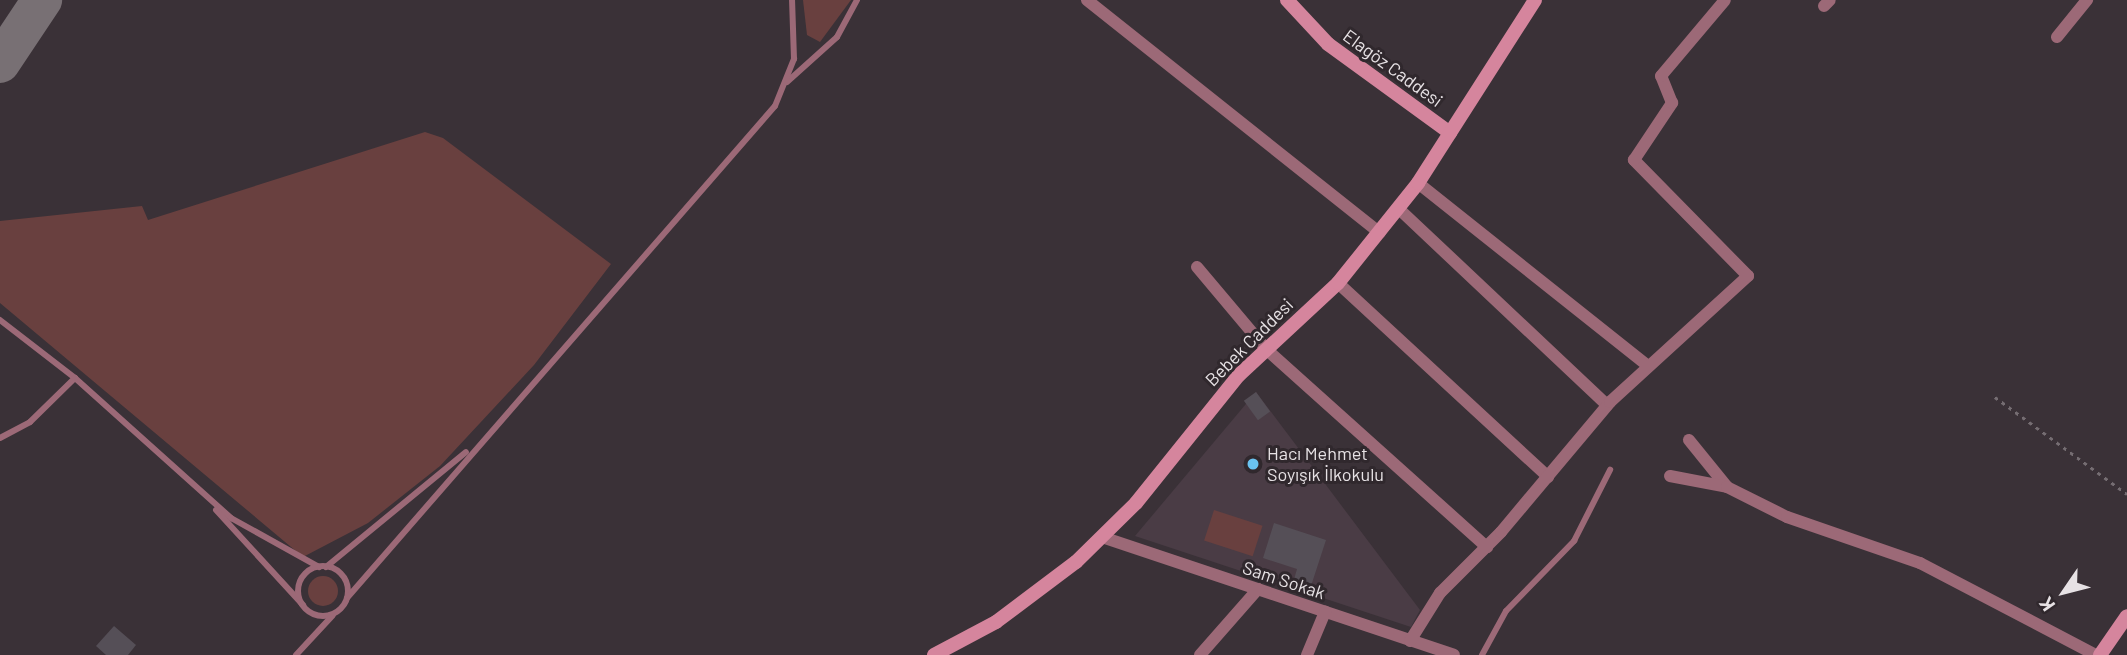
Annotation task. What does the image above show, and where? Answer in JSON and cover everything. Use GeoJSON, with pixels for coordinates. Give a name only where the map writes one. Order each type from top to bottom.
{"type":"FeatureCollection","features":[{"type":"Feature","properties":{"kind":"street"},"geometry":{"type":"LineString","coordinates":[[1087,0],[1380,233]]}},
{"type":"Feature","properties":{"kind":"street","name":"Elagöz Caddesi"},"geometry":{"type":"LineString","coordinates":[[1287,0],[1328,44],[1450,133]]}},
{"type":"Feature","properties":{"kind":"street","name":"Bebek Caddesi"},"geometry":{"type":"LineString","coordinates":[[934,655],[1020,607],[1102,537],[1266,349],[1338,283],[1418,183],[1535,0]]}},
{"type":"Feature","properties":{"kind":"street"},"geometry":{"type":"LineString","coordinates":[[1414,646],[1440,593],[1487,547],[1607,405],[1647,365],[1748,276],[1634,160],[1672,103],[1661,76],[1725,0]]}},
{"type":"Feature","properties":{"kind":"street"},"geometry":{"type":"LineString","coordinates":[[2057,37],[2087,0]]}},
{"type":"Feature","properties":{"kind":"street"},"geometry":{"type":"LineString","coordinates":[[1418,183],[1647,365]]}},
{"type":"Feature","properties":{"kind":"street"},"geometry":{"type":"LineString","coordinates":[[1399,209],[1607,405]]}},
{"type":"Feature","properties":{"kind":"street"},"geometry":{"type":"LineString","coordinates":[[1197,267],[1266,349],[1487,547]]}},
{"type":"Feature","properties":{"kind":"street"},"geometry":{"type":"LineString","coordinates":[[1338,283],[1548,477]]}},
{"type":"Feature","properties":{"kind":"street"},"geometry":{"type":"LineString","coordinates":[[1689,440],[1727,487]]}},
{"type":"Feature","properties":{"kind":"street"},"geometry":{"type":"LineString","coordinates":[[1670,476],[1727,487],[1787,517],[1965,583],[2098,655],[2127,616]]}},
{"type":"Feature","properties":{"kind":"street","name":"Sam Sokak"},"geometry":{"type":"LineString","coordinates":[[1102,537],[1325,612],[1414,646],[1454,655]]}},
{"type":"Feature","properties":{"kind":"street"},"geometry":{"type":"LineString","coordinates":[[1200,655],[1258,589]]}},
{"type":"Feature","properties":{"kind":"street"},"geometry":{"type":"LineString","coordinates":[[1307,655],[1325,612]]}},
{"type":"Feature","properties":{"kind":"lane"},"geometry":{"type":"LineString","coordinates":[[296,655],[334,614],[478,441],[767,116],[787,83],[796,47],[792,0]]}},
{"type":"Feature","properties":{"kind":"lane"},"geometry":{"type":"LineString","coordinates":[[787,83],[833,43],[857,0]]}},
{"type":"Feature","properties":{"kind":"lane"},"geometry":{"type":"LineString","coordinates":[[0,320],[75,377],[198,490],[253,534],[344,577],[347,598]]}},
{"type":"Feature","properties":{"kind":"lane"},"geometry":{"type":"LineString","coordinates":[[0,438],[30,422],[75,377]]}},
{"type":"Feature","properties":{"kind":"lane"},"geometry":{"type":"LineString","coordinates":[[303,605],[302,578],[322,567],[478,441]]}},
{"type":"Feature","properties":{"kind":"lane"},"geometry":{"type":"LineString","coordinates":[[1482,655],[1506,611],[1574,541],[1610,470]]}},
{"type":"Feature","properties":{"kind":"lane"},"geometry":{"type":"LineString","coordinates":[[198,490],[303,605],[313,614],[334,614]]}},
{"type":"Feature","properties":{"kind":"path"},"geometry":{"type":"LineString","coordinates":[[1995,397],[2127,494]]}},
{"type":"Feature","properties":{"kind":"shaded area"},"geometry":{"type":"Polygon","coordinates":[[[803,0],[851,0],[820,42],[807,35],[803,0]]]}},
{"type":"Feature","properties":{"kind":"shaded area"},"geometry":{"type":"Polygon","coordinates":[[[425,132],[443,138],[611,264],[534,365],[440,466],[368,523],[303,557],[0,303],[0,221],[142,206],[148,220],[425,132]]]}},
{"type":"Feature","properties":{"kind":"shaded area","name":"Hacı Mehmet Soyışık İlkokulu"},"geometry":{"type":"Polygon","coordinates":[[[1256,392],[1420,610],[1411,627],[1135,536],[1256,392]]]}},
{"type":"Feature","properties":{"kind":"shaded area"},"geometry":{"type":"Polygon","coordinates":[[[1214,510],[1263,526],[1253,556],[1204,540],[1214,510]]]}},
{"type":"Feature","properties":{"kind":"shaded area"},"geometry":{"type":"Polygon","coordinates":[[[323,576],[334,580],[338,591],[334,602],[323,606],[312,602],[308,591],[312,580],[323,576]]]}},
{"type":"Feature","properties":{"kind":"building"},"geometry":{"type":"Polygon","coordinates":[[[1256,392],[1270,411],[1258,420],[1244,401],[1256,392]]]}},
{"type":"Feature","properties":{"kind":"building"},"geometry":{"type":"Polygon","coordinates":[[[1274,523],[1326,540],[1310,589],[1293,583],[1297,569],[1263,558],[1274,523]]]}},
{"type":"Feature","properties":{"kind":"building"},"geometry":{"type":"Polygon","coordinates":[[[114,626],[136,645],[128,655],[106,655],[96,646],[114,626]]]}},
{"type":"Feature","properties":{"kind":"taxiway"},"geometry":{"type":"LineString","coordinates":[[0,63],[42,0]]}},
{"type":"Feature","properties":{"kind":"place","name":"Hacı Mehmet Soyışık İlkokulu"},"geometry":{"type":"Point","coordinates":[1253,464]}}]}
